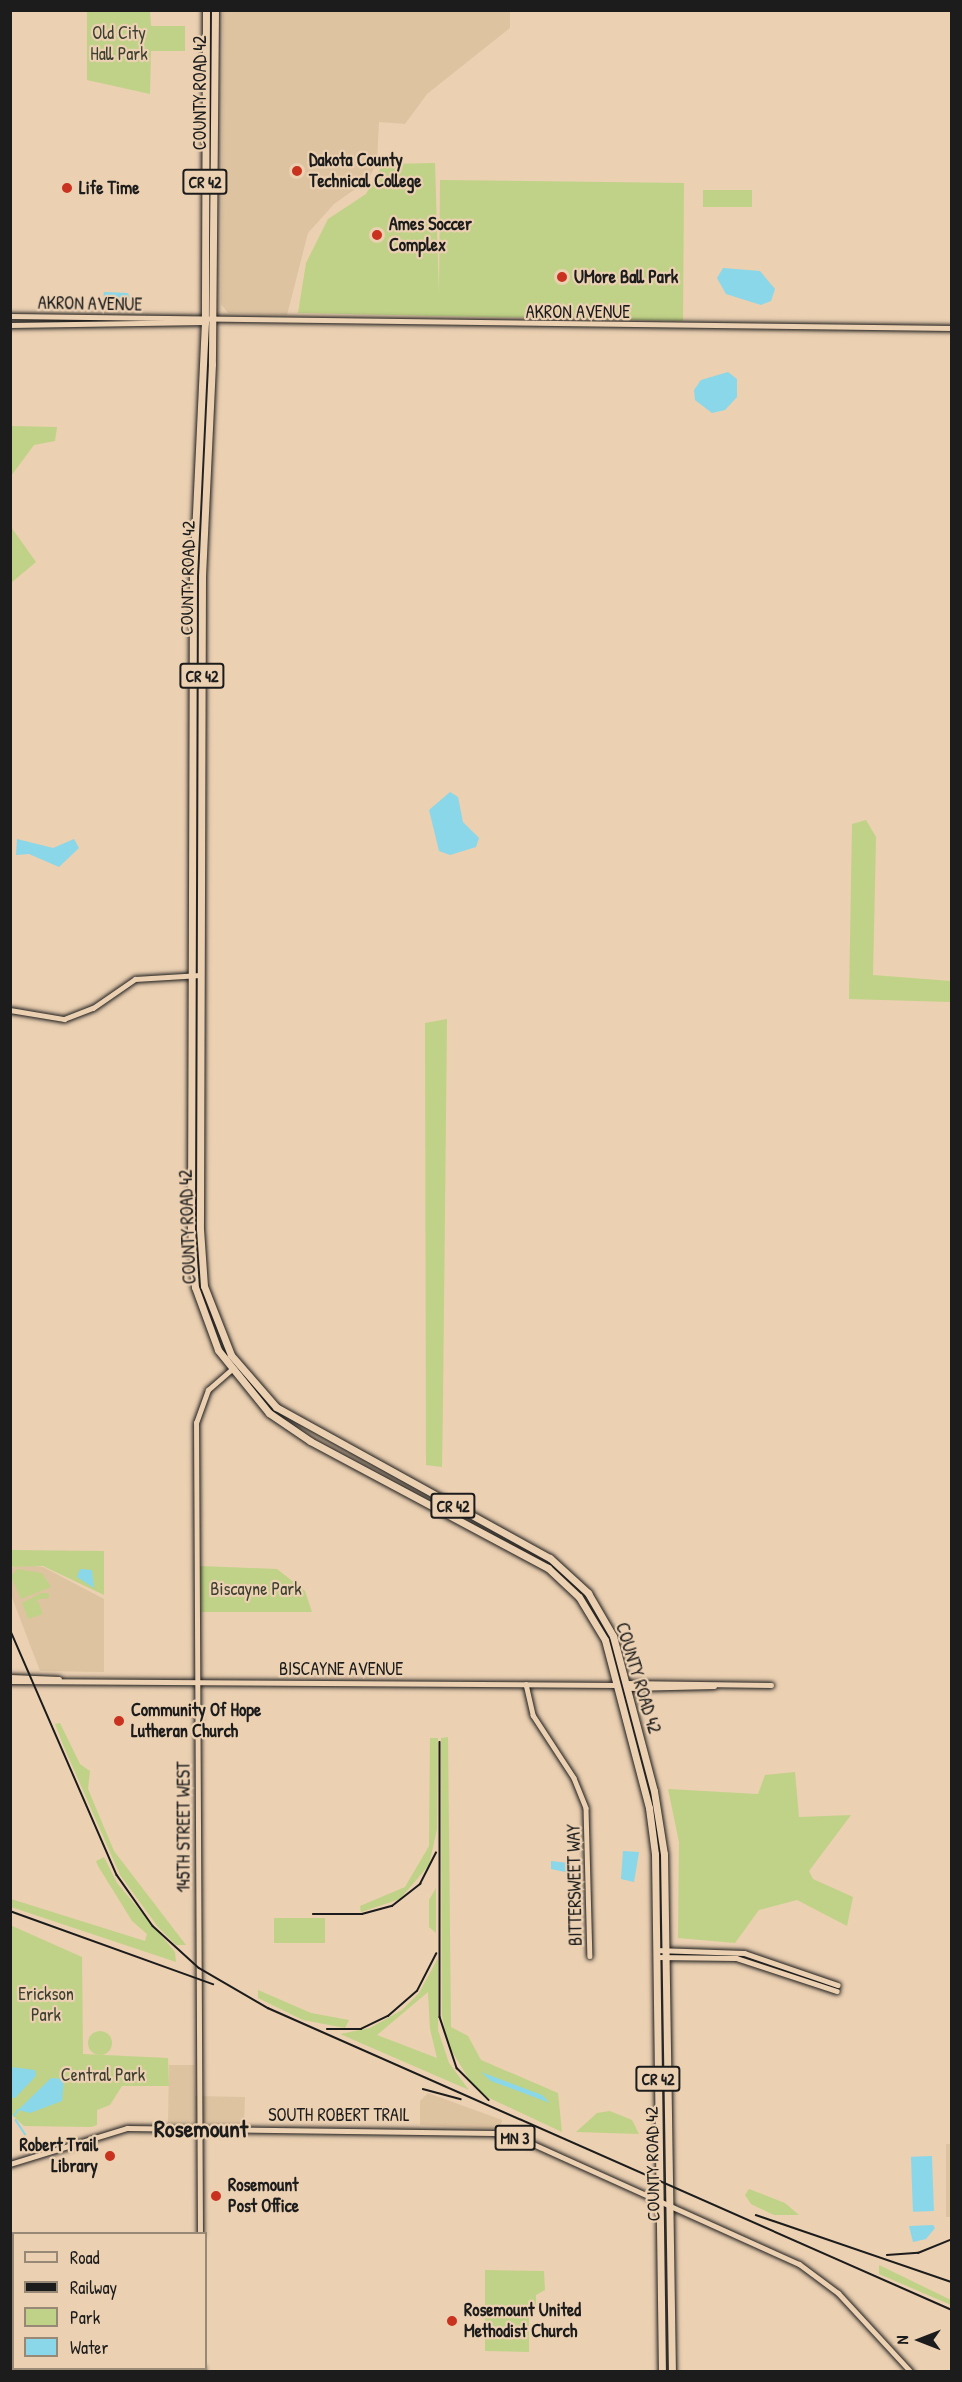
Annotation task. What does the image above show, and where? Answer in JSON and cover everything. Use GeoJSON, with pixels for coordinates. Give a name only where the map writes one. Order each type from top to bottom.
{"type":"FeatureCollection","features":[{"type":"Feature","properties":{"kind":"highway","name":"COUNTY ROAD 42"},"geometry":{"type":"LineString","coordinates":[[215,10],[214,182],[202,618],[201,1268],[213,1317],[237,1364],[296,1421],[564,1568],[601,1611],[627,1685],[662,1830],[672,2372]]}},
{"type":"Feature","properties":{"kind":"highway","name":"COUNTY ROAD 42"},"geometry":{"type":"LineString","coordinates":[[206,12],[205,101],[209,322],[194,530],[192,1269],[205,1321],[231,1370],[256,1401],[296,1432],[555,1573],[594,1617],[617,1685],[651,1821],[656,1954],[662,2372]]}},
{"type":"Feature","properties":{"kind":"highway"},"geometry":{"type":"LineString","coordinates":[[206,12],[215,99]]}},
{"type":"Feature","properties":{"kind":"highway"},"geometry":{"type":"LineString","coordinates":[[205,101],[214,182]]}},
{"type":"Feature","properties":{"kind":"highway"},"geometry":{"type":"LineString","coordinates":[[194,530],[202,618]]}},
{"type":"Feature","properties":{"kind":"highway"},"geometry":{"type":"LineString","coordinates":[[192,714],[201,715]]}},
{"type":"Feature","properties":{"kind":"main road","name":"SOUTH ROBERT TRAIL"},"geometry":{"type":"LineString","coordinates":[[10,2164],[113,2130],[200,2128],[494,2133],[525,2140],[659,2200]]}},
{"type":"Feature","properties":{"kind":"main road","name":"MN 3"},"geometry":{"type":"LineString","coordinates":[[659,2200],[815,2274],[911,2372]]}},
{"type":"Feature","properties":{"kind":"street","name":"AKRON AVENUE"},"geometry":{"type":"LineString","coordinates":[[10,316],[209,322],[951,328]]}},
{"type":"Feature","properties":{"kind":"street","name":"AKRON AVENUE"},"geometry":{"type":"LineString","coordinates":[[10,325],[209,322]]}},
{"type":"Feature","properties":{"kind":"street"},"geometry":{"type":"LineString","coordinates":[[10,1010],[64,1020],[93,1008],[135,979],[200,975]]}},
{"type":"Feature","properties":{"kind":"street","name":"145TH STREET WEST"},"geometry":{"type":"LineString","coordinates":[[201,2232],[196,1423],[208,1390],[237,1364]]}},
{"type":"Feature","properties":{"kind":"street","name":"BISCAYNE AVENUE"},"geometry":{"type":"LineString","coordinates":[[10,1679],[617,1685]]}},
{"type":"Feature","properties":{"kind":"street","name":"BITTERSWEET WAY"},"geometry":{"type":"LineString","coordinates":[[526,1684],[530,1709],[574,1778],[586,1808],[590,1956]]}},
{"type":"Feature","properties":{"kind":"street"},"geometry":{"type":"LineString","coordinates":[[627,1685],[771,1685]]}},
{"type":"Feature","properties":{"kind":"street"},"geometry":{"type":"LineString","coordinates":[[656,1954],[742,1959],[837,1988]]}},
{"type":"Feature","properties":{"kind":"shaded area","name":"Dakota County Technical College"},"geometry":{"type":"Polygon","coordinates":[[[223,11],[510,11],[510,28],[427,94],[405,124],[379,122],[377,162],[368,180],[334,204],[308,233],[287,315],[228,313],[221,304],[223,11]]]}},
{"type":"Feature","properties":{"kind":"shaded area"},"geometry":{"type":"Polygon","coordinates":[[[26,1565],[43,1567],[104,1599],[104,1672],[40,1671],[11,1595],[10,1568],[26,1565]]]}},
{"type":"Feature","properties":{"kind":"shaded area"},"geometry":{"type":"Polygon","coordinates":[[[169,2065],[194,2065],[195,2096],[245,2097],[244,2124],[168,2123],[169,2065]]]}},
{"type":"Feature","properties":{"kind":"shaded area"},"geometry":{"type":"Polygon","coordinates":[[[428,2093],[502,2120],[500,2129],[420,2125],[420,2101],[428,2093]]]}},
{"type":"Feature","properties":{"kind":"shaded area"},"geometry":{"type":"Polygon","coordinates":[[[946,2144],[951,2144],[951,2217],[946,2217],[946,2144]]]}},
{"type":"Feature","properties":{"kind":"green space","name":"Old City Hall Park"},"geometry":{"type":"Polygon","coordinates":[[[87,11],[150,11],[151,26],[185,26],[185,51],[151,51],[150,94],[87,80],[87,11]]]}},
{"type":"Feature","properties":{"kind":"green space","name":"UMore Ball Park"},"geometry":{"type":"Polygon","coordinates":[[[435,163],[439,294],[440,180],[684,183],[683,321],[298,313],[306,263],[328,219],[366,194],[383,164],[435,163]]]}},
{"type":"Feature","properties":{"kind":"green space"},"geometry":{"type":"Polygon","coordinates":[[[703,190],[752,190],[752,207],[703,207],[703,190]]]}},
{"type":"Feature","properties":{"kind":"green space"},"geometry":{"type":"Polygon","coordinates":[[[11,426],[57,427],[55,441],[34,445],[11,476],[11,426]]]}},
{"type":"Feature","properties":{"kind":"green space"},"geometry":{"type":"Polygon","coordinates":[[[11,527],[36,562],[10,583],[11,527]]]}},
{"type":"Feature","properties":{"kind":"green space"},"geometry":{"type":"Polygon","coordinates":[[[866,820],[876,837],[873,975],[951,981],[951,1002],[849,999],[852,824],[866,820]]]}},
{"type":"Feature","properties":{"kind":"green space"},"geometry":{"type":"Polygon","coordinates":[[[447,1019],[442,1467],[426,1465],[425,1023],[447,1019]]]}},
{"type":"Feature","properties":{"kind":"green space"},"geometry":{"type":"Polygon","coordinates":[[[11,1550],[104,1551],[104,1595],[43,1566],[11,1567],[11,1550]]]}},
{"type":"Feature","properties":{"kind":"green space","name":"Biscayne Park"},"geometry":{"type":"Polygon","coordinates":[[[200,1566],[277,1569],[305,1591],[312,1612],[201,1612],[200,1566]]]}},
{"type":"Feature","properties":{"kind":"green space"},"geometry":{"type":"Polygon","coordinates":[[[17,1569],[42,1573],[51,1587],[21,1599],[11,1576],[17,1569]]]}},
{"type":"Feature","properties":{"kind":"green space"},"geometry":{"type":"Polygon","coordinates":[[[41,1593],[49,1593],[49,1598],[40,1599],[31,1604],[38,1601],[43,1614],[28,1619],[22,1603],[41,1593]]]}},
{"type":"Feature","properties":{"kind":"green space"},"geometry":{"type":"Polygon","coordinates":[[[60,1723],[80,1764],[90,1771],[88,1789],[114,1851],[186,1945],[176,1945],[158,1927],[120,1875],[55,1724],[60,1723]]]}},
{"type":"Feature","properties":{"kind":"green space"},"geometry":{"type":"Polygon","coordinates":[[[448,1737],[451,2027],[468,2036],[481,2060],[558,2093],[562,2132],[487,2097],[472,2084],[448,2045],[442,2015],[441,1738],[448,1737]]]}},
{"type":"Feature","properties":{"kind":"green space"},"geometry":{"type":"Polygon","coordinates":[[[430,1738],[438,1738],[437,1829],[429,1865],[400,1899],[361,1912],[360,1906],[405,1887],[429,1846],[430,1738]]]}},
{"type":"Feature","properties":{"kind":"green space"},"geometry":{"type":"Polygon","coordinates":[[[795,1772],[799,1817],[851,1815],[809,1871],[813,1879],[853,1897],[847,1926],[797,1900],[759,1910],[735,1943],[678,1938],[679,1842],[668,1789],[758,1794],[765,1775],[795,1772]]]}},
{"type":"Feature","properties":{"kind":"green space"},"geometry":{"type":"Polygon","coordinates":[[[104,1857],[117,1883],[175,1952],[176,1962],[11,1907],[11,1899],[145,1941],[147,1934],[132,1921],[98,1866],[96,1861],[104,1857]]]}},
{"type":"Feature","properties":{"kind":"green space"},"geometry":{"type":"Polygon","coordinates":[[[436,1888],[436,1933],[429,1927],[429,1900],[436,1888]]]}},
{"type":"Feature","properties":{"kind":"green space"},"geometry":{"type":"Polygon","coordinates":[[[274,1918],[325,1918],[325,1943],[274,1943],[274,1918]]]}},
{"type":"Feature","properties":{"kind":"green space","name":"Erickson Park"},"geometry":{"type":"Polygon","coordinates":[[[10,1925],[82,1957],[83,2054],[168,2058],[169,2086],[122,2086],[110,2105],[97,2110],[97,2125],[91,2127],[24,2126],[11,2114],[10,1925]]]}},
{"type":"Feature","properties":{"kind":"green space"},"geometry":{"type":"Polygon","coordinates":[[[438,1958],[438,2030],[449,2063],[469,2090],[340,2034],[370,2028],[402,2010],[419,1993],[438,1958]],[[428,1992],[377,2035],[437,2058],[430,2029],[428,1992]]]}},
{"type":"Feature","properties":{"kind":"green space"},"geometry":{"type":"Polygon","coordinates":[[[258,1990],[311,2013],[349,2020],[345,2028],[303,2020],[258,1998],[258,1990]]]}},
{"type":"Feature","properties":{"kind":"green space"},"geometry":{"type":"Polygon","coordinates":[[[100,2031],[105,2032],[111,2038],[111,2048],[105,2054],[100,2055],[95,2054],[89,2048],[88,2043],[89,2038],[95,2032],[100,2031]]]}},
{"type":"Feature","properties":{"kind":"green space"},"geometry":{"type":"Polygon","coordinates":[[[610,2111],[632,2120],[639,2134],[576,2132],[597,2113],[610,2111]]]}},
{"type":"Feature","properties":{"kind":"green space"},"geometry":{"type":"Polygon","coordinates":[[[749,2189],[785,2203],[799,2215],[774,2215],[751,2204],[745,2195],[749,2189]]]}},
{"type":"Feature","properties":{"kind":"green space"},"geometry":{"type":"Polygon","coordinates":[[[879,2265],[951,2300],[951,2305],[879,2274],[879,2265]]]}},
{"type":"Feature","properties":{"kind":"green space"},"geometry":{"type":"Polygon","coordinates":[[[485,2270],[544,2271],[545,2290],[536,2295],[536,2305],[529,2306],[529,2352],[485,2351],[485,2270]]]}},
{"type":"Feature","properties":{"kind":"water"},"geometry":{"type":"Polygon","coordinates":[[[723,268],[760,271],[775,289],[771,301],[761,305],[726,294],[717,278],[723,268]]]}},
{"type":"Feature","properties":{"kind":"water"},"geometry":{"type":"Polygon","coordinates":[[[104,292],[128,293],[130,299],[103,302],[104,292]]]}},
{"type":"Feature","properties":{"kind":"water"},"geometry":{"type":"Polygon","coordinates":[[[728,372],[737,379],[737,397],[725,410],[712,413],[695,400],[694,390],[701,380],[728,372]]]}},
{"type":"Feature","properties":{"kind":"water"},"geometry":{"type":"Polygon","coordinates":[[[450,792],[458,797],[463,822],[479,838],[476,847],[450,855],[439,851],[429,810],[450,792]]]}},
{"type":"Feature","properties":{"kind":"water"},"geometry":{"type":"Polygon","coordinates":[[[17,839],[53,848],[74,839],[79,848],[59,867],[29,854],[16,855],[17,839]]]}},
{"type":"Feature","properties":{"kind":"water"},"geometry":{"type":"Polygon","coordinates":[[[80,1569],[92,1570],[94,1588],[77,1577],[80,1569]]]}},
{"type":"Feature","properties":{"kind":"water"},"geometry":{"type":"Polygon","coordinates":[[[623,1851],[639,1852],[634,1882],[621,1879],[623,1851]]]}},
{"type":"Feature","properties":{"kind":"water"},"geometry":{"type":"Polygon","coordinates":[[[551,1861],[569,1863],[570,1873],[551,1869],[551,1861]]]}},
{"type":"Feature","properties":{"kind":"water"},"geometry":{"type":"Polygon","coordinates":[[[11,2067],[35,2070],[36,2076],[15,2098],[11,2098],[11,2067]]]}},
{"type":"Feature","properties":{"kind":"water"},"geometry":{"type":"Polygon","coordinates":[[[481,2072],[542,2095],[550,2103],[491,2081],[481,2072]]]}},
{"type":"Feature","properties":{"kind":"water"},"geometry":{"type":"Polygon","coordinates":[[[51,2078],[64,2079],[62,2101],[30,2113],[18,2110],[51,2078]]]}},
{"type":"Feature","properties":{"kind":"water"},"geometry":{"type":"Polygon","coordinates":[[[932,2156],[934,2211],[913,2212],[911,2157],[932,2156]]]}},
{"type":"Feature","properties":{"kind":"water"},"geometry":{"type":"Polygon","coordinates":[[[933,2225],[935,2228],[926,2239],[913,2242],[909,2226],[933,2225]]]}},
{"type":"Feature","properties":{"kind":"waterway"},"geometry":{"type":"LineString","coordinates":[[14,2116],[18,2110]]}},
{"type":"Feature","properties":{"kind":"waterway"},"geometry":{"type":"LineString","coordinates":[[16,2120],[25,2134]]}},
{"type":"Feature","properties":{"kind":"railway"},"geometry":{"type":"LineString","coordinates":[[10,1629],[117,1875],[153,1926],[199,1968],[268,2008],[952,2310]]}},
{"type":"Feature","properties":{"kind":"railway"},"geometry":{"type":"LineString","coordinates":[[440,1742],[440,2017],[457,2068],[489,2100]]}},
{"type":"Feature","properties":{"kind":"railway"},"geometry":{"type":"LineString","coordinates":[[313,1914],[362,1914],[392,1906],[420,1884],[436,1853]]}},
{"type":"Feature","properties":{"kind":"railway"},"geometry":{"type":"LineString","coordinates":[[10,1911],[213,1984]]}},
{"type":"Feature","properties":{"kind":"railway"},"geometry":{"type":"LineString","coordinates":[[327,2029],[361,2029],[388,2016],[417,1991],[436,1954]]}},
{"type":"Feature","properties":{"kind":"railway"},"geometry":{"type":"LineString","coordinates":[[423,2089],[461,2099]]}},
{"type":"Feature","properties":{"kind":"railway"},"geometry":{"type":"LineString","coordinates":[[756,2215],[952,2282]]}},
{"type":"Feature","properties":{"kind":"railway"},"geometry":{"type":"LineString","coordinates":[[887,2255],[918,2253],[952,2239]]}},
{"type":"Feature","properties":{"kind":"place","name":"Dakota County Technical College"},"geometry":{"type":"Point","coordinates":[297,171]}},
{"type":"Feature","properties":{"kind":"place","name":"Life Time"},"geometry":{"type":"Point","coordinates":[67,188]}},
{"type":"Feature","properties":{"kind":"place","name":"Ames Soccer Complex"},"geometry":{"type":"Point","coordinates":[377,235]}},
{"type":"Feature","properties":{"kind":"place","name":"UMore Ball Park"},"geometry":{"type":"Point","coordinates":[562,277]}},
{"type":"Feature","properties":{"kind":"place","name":"Community Of Hope Lutheran Church"},"geometry":{"type":"Point","coordinates":[119,1721]}},
{"type":"Feature","properties":{"kind":"place","name":"Robert Trail Library"},"geometry":{"type":"Point","coordinates":[110,2156]}},
{"type":"Feature","properties":{"kind":"place","name":"Rosemount Post Office"},"geometry":{"type":"Point","coordinates":[216,2196]}},
{"type":"Feature","properties":{"kind":"place","name":"Rosemount United Methodist Church"},"geometry":{"type":"Point","coordinates":[452,2321]}},
{"type":"Feature","properties":{"kind":"district","name":"Rosemount"},"geometry":{"type":"Point","coordinates":[201,2129]}},
{"type":"Feature","properties":{"kind":"park label","name":"Central Park"},"geometry":{"type":"Point","coordinates":[103,2075]}}]}
